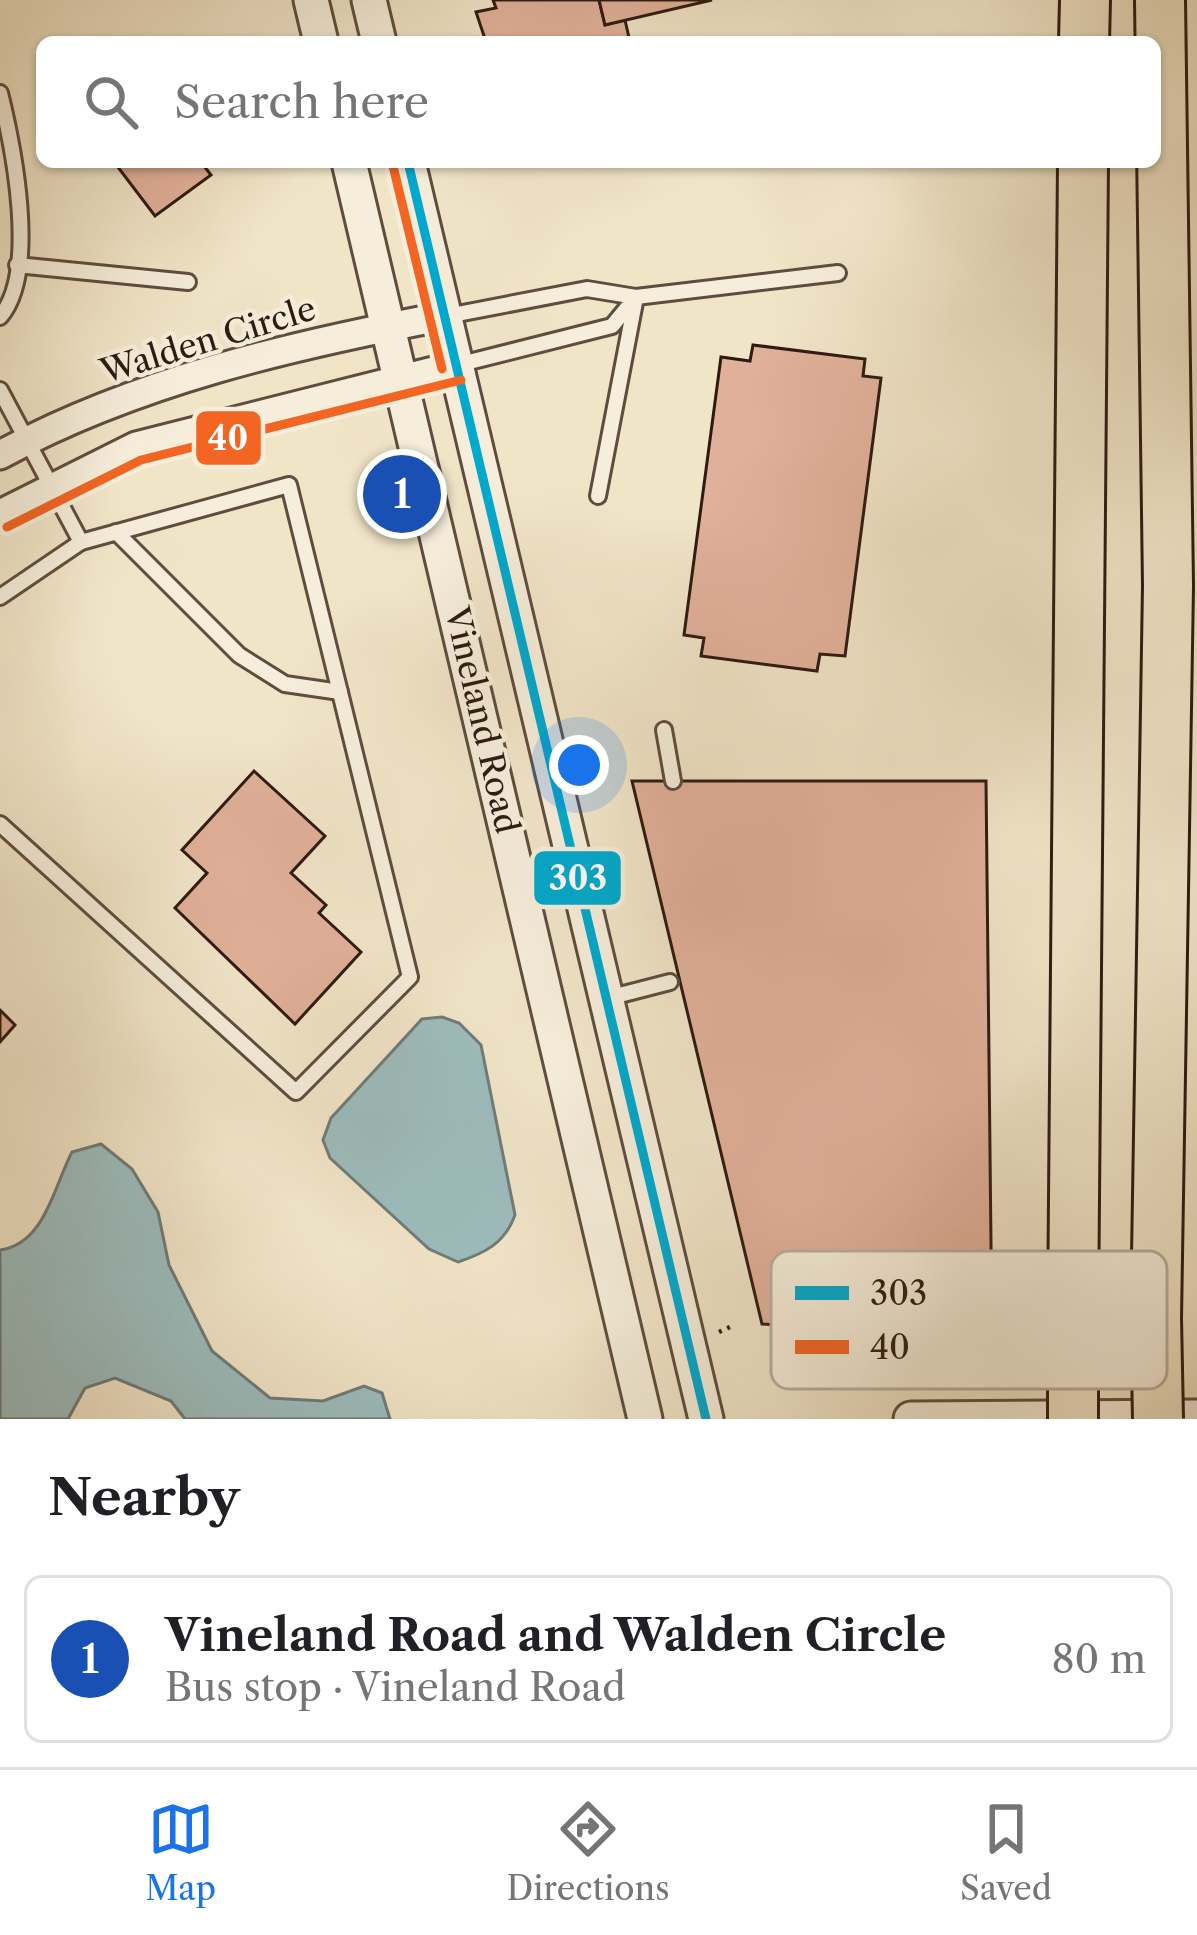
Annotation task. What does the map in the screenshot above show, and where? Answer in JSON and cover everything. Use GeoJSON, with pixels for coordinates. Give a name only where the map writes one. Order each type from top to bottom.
{"type":"FeatureCollection","features":[{"type":"Feature","properties":{"kind":"highway"},"geometry":{"type":"LineString","coordinates":[[1084,0],[1084,36]]}},
{"type":"Feature","properties":{"kind":"highway"},"geometry":{"type":"LineString","coordinates":[[1160,0],[1160,36]]}},
{"type":"Feature","properties":{"kind":"highway"},"geometry":{"type":"LineString","coordinates":[[1157,1251],[1168,586],[1161,73]]}},
{"type":"Feature","properties":{"kind":"highway"},"geometry":{"type":"LineString","coordinates":[[1074,1251],[1083,168]]}},
{"type":"Feature","properties":{"kind":"highway"},"geometry":{"type":"LineString","coordinates":[[1157,1389],[1158,1419]]}},
{"type":"Feature","properties":{"kind":"street"},"geometry":{"type":"LineString","coordinates":[[310,0],[319,36]]}},
{"type":"Feature","properties":{"kind":"street"},"geometry":{"type":"LineString","coordinates":[[369,0],[378,36]]}},
{"type":"Feature","properties":{"kind":"street","name":"Vineland Road"},"geometry":{"type":"LineString","coordinates":[[350,168],[645,1419]]}},
{"type":"Feature","properties":{"kind":"street","name":"Vineland Road"},"geometry":{"type":"LineString","coordinates":[[409,168],[706,1419]]}},
{"type":"Feature","properties":{"kind":"street","name":"Walden Circle"},"geometry":{"type":"LineString","coordinates":[[0,455],[127,399],[231,365],[445,316]]}},
{"type":"Feature","properties":{"kind":"street"},"geometry":{"type":"LineString","coordinates":[[0,514],[136,446],[457,365]]}},
{"type":"Feature","properties":{"kind":"street"},"geometry":{"type":"LineString","coordinates":[[910,1419],[1197,1417]]}},
{"type":"Feature","properties":{"kind":"lane"},"geometry":{"type":"LineString","coordinates":[[0,93],[19,167],[17,266],[8,309],[0,317]]}},
{"type":"Feature","properties":{"kind":"lane"},"geometry":{"type":"LineString","coordinates":[[17,266],[188,282]]}},
{"type":"Feature","properties":{"kind":"lane"},"geometry":{"type":"LineString","coordinates":[[445,316],[587,289],[636,297],[838,273]]}},
{"type":"Feature","properties":{"kind":"lane"},"geometry":{"type":"LineString","coordinates":[[457,365],[612,326],[636,297]]}},
{"type":"Feature","properties":{"kind":"lane"},"geometry":{"type":"LineString","coordinates":[[598,496],[636,297]]}},
{"type":"Feature","properties":{"kind":"lane"},"geometry":{"type":"LineString","coordinates":[[0,390],[81,542]]}},
{"type":"Feature","properties":{"kind":"lane"},"geometry":{"type":"LineString","coordinates":[[0,597],[81,542],[289,485],[410,977],[296,1092],[0,824]]}},
{"type":"Feature","properties":{"kind":"lane"},"geometry":{"type":"LineString","coordinates":[[116,532],[238,655],[285,684],[340,692]]}},
{"type":"Feature","properties":{"kind":"lane"},"geometry":{"type":"LineString","coordinates":[[664,730],[673,781]]}},
{"type":"Feature","properties":{"kind":"lane"},"geometry":{"type":"LineString","coordinates":[[608,998],[670,982]]}},
{"type":"Feature","properties":{"kind":"path"},"geometry":{"type":"LineString","coordinates":[[711,1335],[732,1326]]}},
{"type":"Feature","properties":{"kind":"water"},"geometry":{"type":"Polygon","coordinates":[[[442,1017],[459,1023],[481,1045],[515,1215],[493,1246],[458,1262],[429,1249],[330,1158],[323,1140],[331,1118],[422,1019],[442,1017]]]}},
{"type":"Feature","properties":{"kind":"water"},"geometry":{"type":"Polygon","coordinates":[[[101,1144],[132,1169],[158,1212],[169,1265],[212,1351],[270,1398],[323,1401],[364,1386],[382,1393],[390,1419],[185,1419],[171,1401],[115,1378],[85,1388],[68,1419],[0,1419],[0,1250],[28,1237],[38,1225],[72,1152],[101,1144]]]}},
{"type":"Feature","properties":{"kind":"building"},"geometry":{"type":"Polygon","coordinates":[[[493,0],[599,0],[605,25],[625,20],[629,36],[484,36],[476,12],[496,8],[493,0]]]}},
{"type":"Feature","properties":{"kind":"building"},"geometry":{"type":"Polygon","coordinates":[[[599,0],[712,0],[605,25],[599,0]]]}},
{"type":"Feature","properties":{"kind":"building"},"geometry":{"type":"Polygon","coordinates":[[[119,168],[206,168],[211,175],[155,216],[119,168]]]}},
{"type":"Feature","properties":{"kind":"building"},"geometry":{"type":"Polygon","coordinates":[[[753,345],[865,359],[863,376],[881,378],[845,656],[820,654],[817,671],[701,656],[704,638],[684,635],[721,357],[750,361],[753,345]]]}},
{"type":"Feature","properties":{"kind":"building"},"geometry":{"type":"Polygon","coordinates":[[[254,771],[325,836],[291,873],[326,905],[319,913],[361,952],[295,1024],[175,908],[207,873],[182,850],[254,771]]]}},
{"type":"Feature","properties":{"kind":"building"},"geometry":{"type":"Polygon","coordinates":[[[632,781],[986,781],[991,1251],[771,1251],[771,1325],[762,1324],[632,781]]]}},
{"type":"Feature","properties":{"kind":"building"},"geometry":{"type":"Polygon","coordinates":[[[0,1010],[15,1025],[0,1042],[0,1010]]]}},
{"type":"Feature","properties":{"kind":"transit line","name":"40"},"geometry":{"type":"LineString","coordinates":[[393,168],[442,369]]}},
{"type":"Feature","properties":{"kind":"transit line","name":"303"},"geometry":{"type":"LineString","coordinates":[[409,168],[706,1419]]}},
{"type":"Feature","properties":{"kind":"transit line","name":"40"},"geometry":{"type":"LineString","coordinates":[[7,527],[141,460],[461,380]]}},
{"type":"Feature","properties":{"kind":"place","name":"Vineland Road and Walden Circle"},"geometry":{"type":"Point","coordinates":[402,494]}}]}
